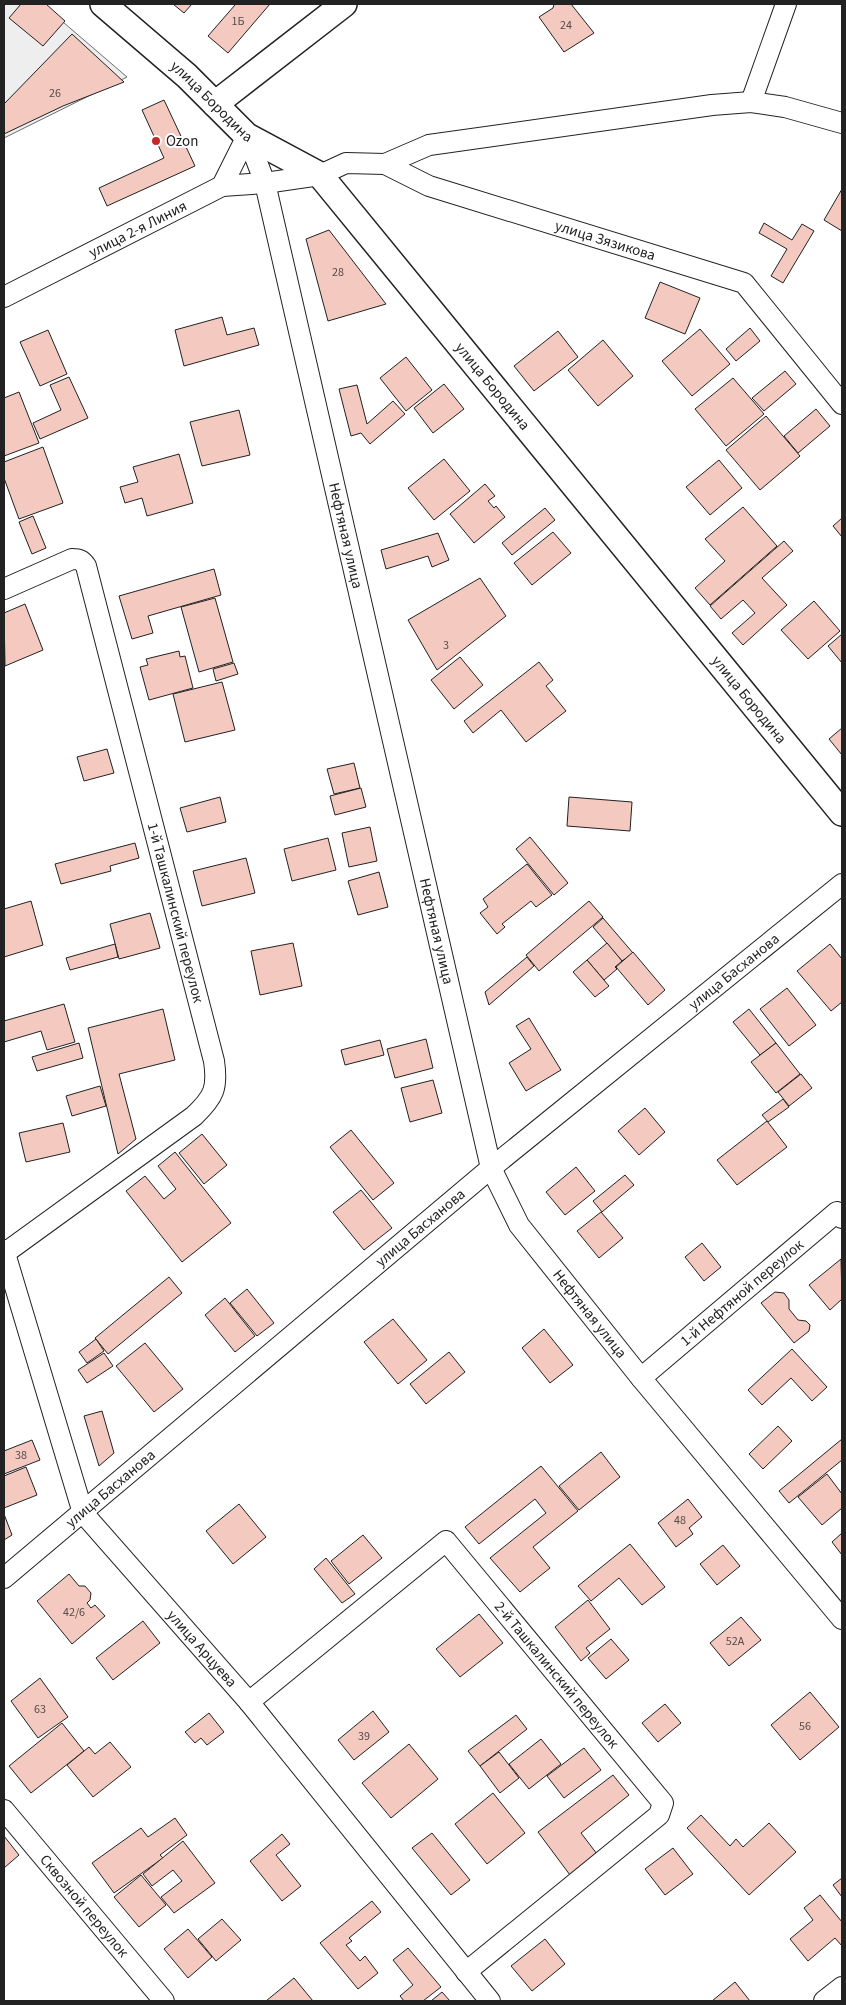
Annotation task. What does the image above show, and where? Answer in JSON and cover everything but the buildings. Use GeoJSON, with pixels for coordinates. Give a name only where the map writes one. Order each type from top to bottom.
{"type":"FeatureCollection","features":[{"type":"Feature","properties":{"kind":"street","name":"улица Бородина"},"geometry":{"type":"LineString","coordinates":[[102,4],[187,76],[247,136],[320,175],[842,812]]}},
{"type":"Feature","properties":{"kind":"street"},"geometry":{"type":"LineString","coordinates":[[215,104],[344,4]]}},
{"type":"Feature","properties":{"kind":"street"},"geometry":{"type":"LineString","coordinates":[[751,102],[786,4]]}},
{"type":"Feature","properties":{"kind":"street"},"geometry":{"type":"LineString","coordinates":[[385,164],[429,145],[712,105],[751,102],[785,106],[842,123]]}},
{"type":"Feature","properties":{"kind":"street"},"geometry":{"type":"LineString","coordinates":[[222,186],[247,136]]}},
{"type":"Feature","properties":{"kind":"street","name":"Нефтяная улица"},"geometry":{"type":"LineString","coordinates":[[247,136],[265,183],[491,1168],[519,1225],[641,1378],[842,1619]]}},
{"type":"Feature","properties":{"kind":"street","name":"улица Зязикова"},"geometry":{"type":"LineString","coordinates":[[222,186],[265,183],[320,175],[346,163],[385,164],[429,186],[744,284],[842,404]]}},
{"type":"Feature","properties":{"kind":"street","name":"улица 2-я Линия"},"geometry":{"type":"LineString","coordinates":[[4,297],[222,186]]}},
{"type":"Feature","properties":{"kind":"street","name":"1-й Ташкалинский переулок"},"geometry":{"type":"LineString","coordinates":[[4,588],[72,560],[78,559],[83,561],[86,566],[214,1061],[216,1078],[215,1090],[207,1104],[194,1116],[4,1251]]}},
{"type":"Feature","properties":{"kind":"street","name":"улица Басханова"},"geometry":{"type":"LineString","coordinates":[[4,1578],[491,1168],[842,884]]}},
{"type":"Feature","properties":{"kind":"street","name":"1-й Нефтяной переулок"},"geometry":{"type":"LineString","coordinates":[[641,1378],[838,1212],[842,1218]]}},
{"type":"Feature","properties":{"kind":"street","name":"улица Арцуева"},"geometry":{"type":"LineString","coordinates":[[4,1251],[83,1513],[249,1702],[490,2001]]}},
{"type":"Feature","properties":{"kind":"street","name":"2-й Ташкалинский переулок"},"geometry":{"type":"LineString","coordinates":[[249,1702],[446,1541],[663,1802],[660,1815],[466,1972]]}},
{"type":"Feature","properties":{"kind":"street","name":"Сквозной переулок"},"geometry":{"type":"LineString","coordinates":[[4,1810],[164,2001]]}},
{"type":"Feature","properties":{"kind":"street"},"geometry":{"type":"LineString","coordinates":[[824,2001],[842,1987]]}},
{"type":"Feature","properties":{"kind":"shaded area"},"geometry":{"type":"Polygon","coordinates":[[[4,4],[42,4],[127,77],[4,138],[4,4]]]}},
{"type":"Feature","properties":{"kind":"place","name":"Ozon"},"geometry":{"type":"Point","coordinates":[156,141]}}]}
